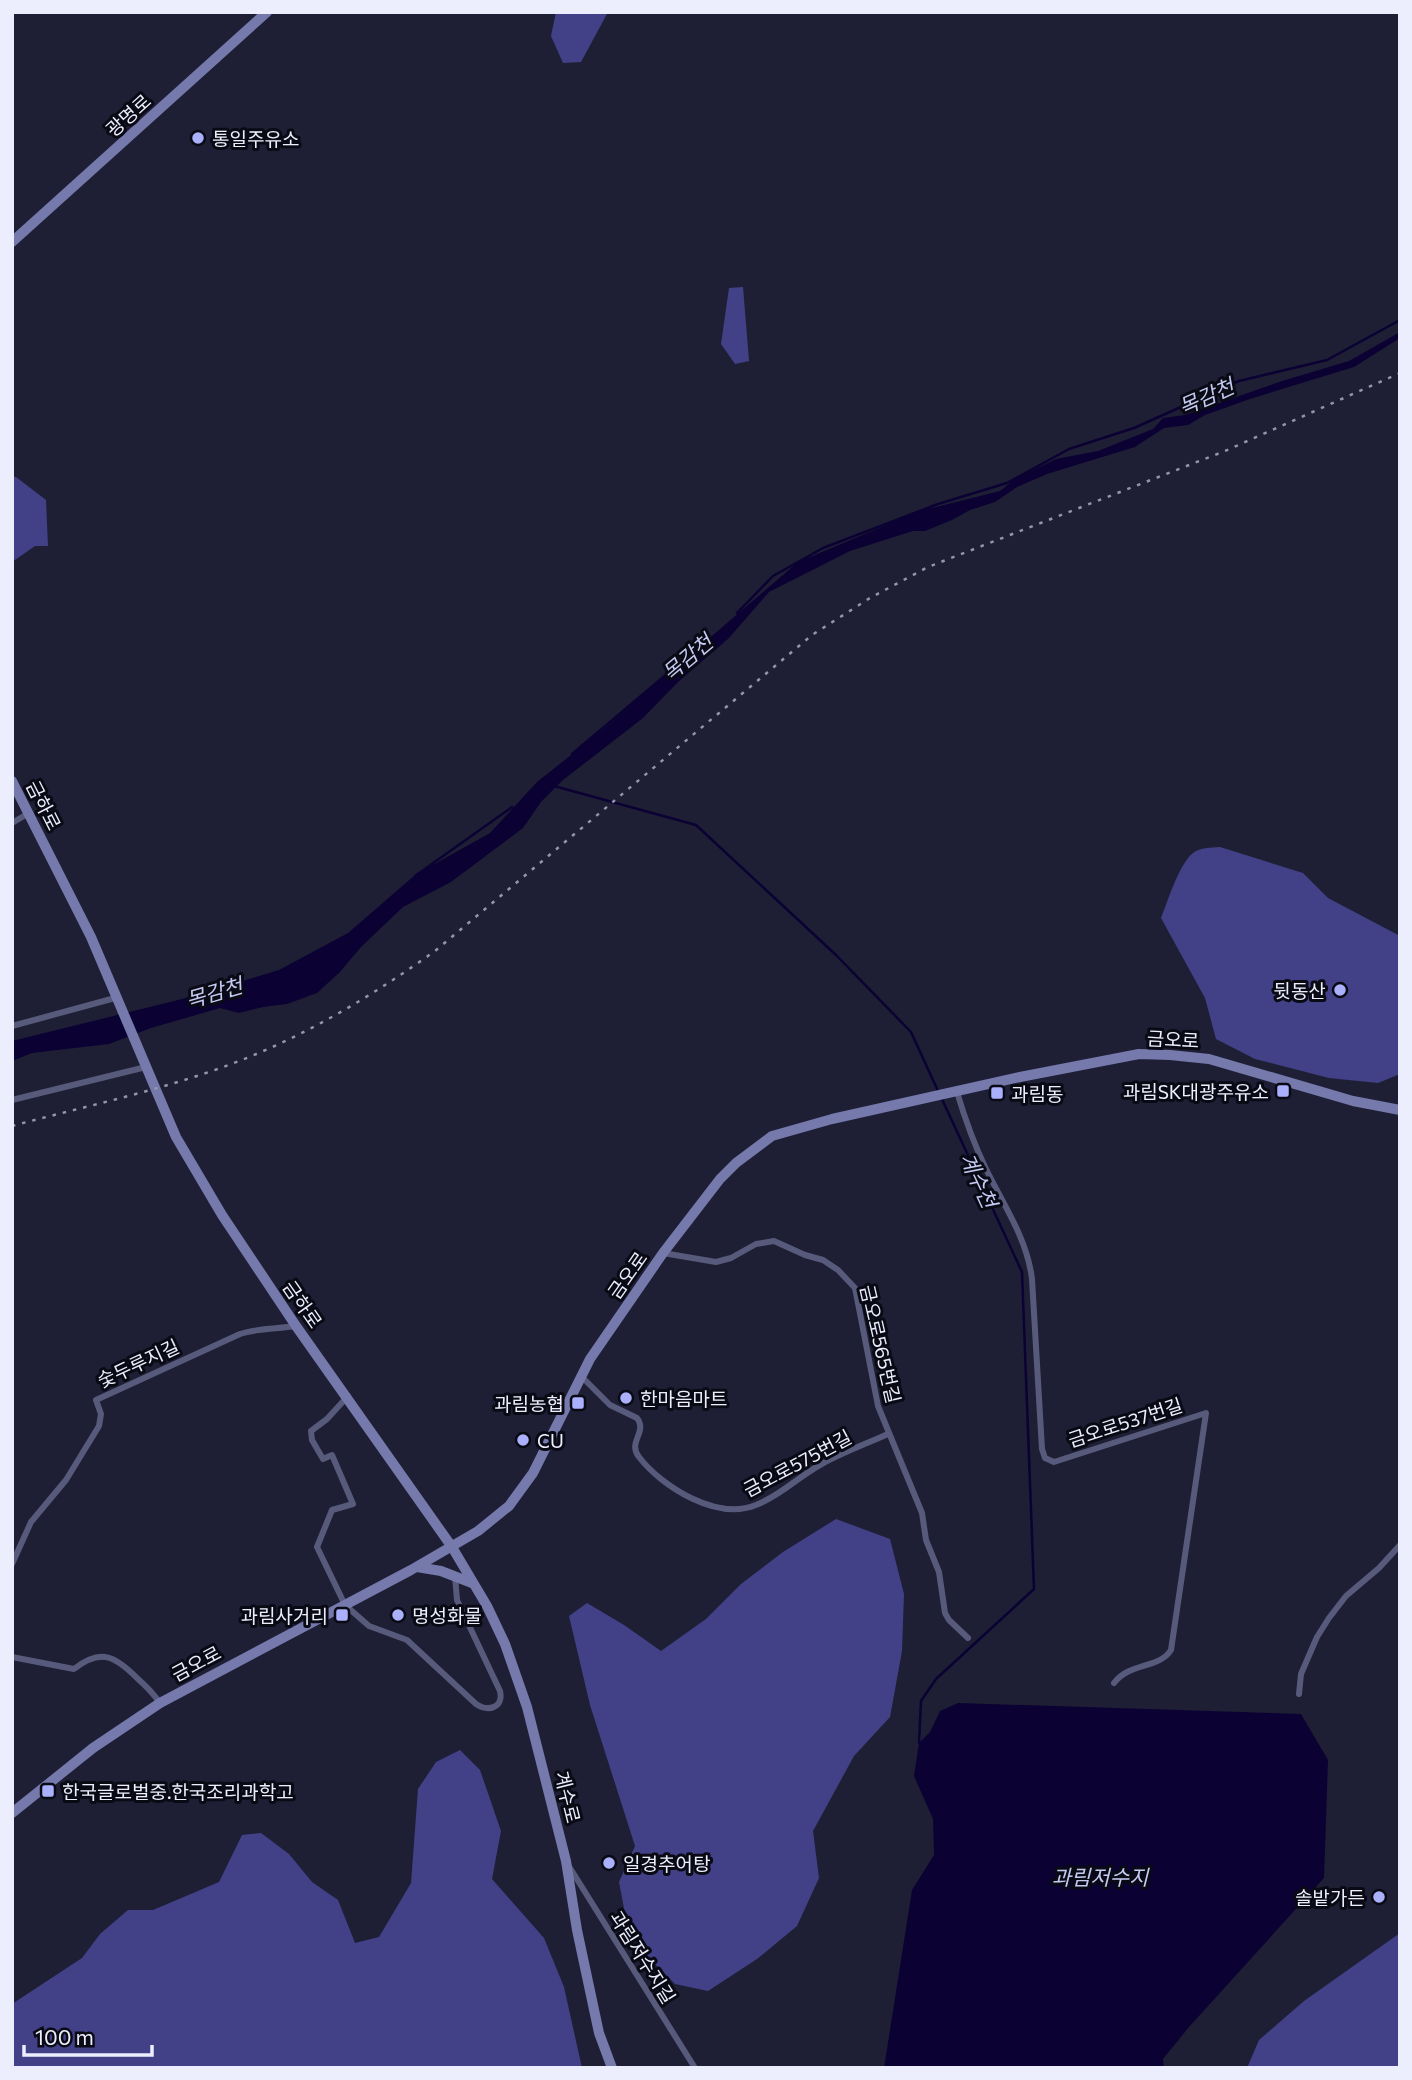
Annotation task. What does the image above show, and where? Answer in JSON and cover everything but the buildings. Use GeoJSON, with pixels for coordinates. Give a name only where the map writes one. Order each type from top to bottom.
{"type":"FeatureCollection","features":[{"type":"Feature","properties":{"kind":"main road","name":"광명로"},"geometry":{"type":"LineString","coordinates":[[12,242],[261,14]]}},
{"type":"Feature","properties":{"kind":"main road","name":"금하로"},"geometry":{"type":"LineString","coordinates":[[12,781],[91,937],[115,998],[182,1148],[222,1215],[296,1326],[348,1396],[452,1547]]}},
{"type":"Feature","properties":{"kind":"main road","name":"금오로"},"geometry":{"type":"LineString","coordinates":[[12,1813],[93,1748],[160,1703],[416,1567],[495,1518],[522,1490],[533,1473],[581,1376],[663,1253],[720,1179],[736,1163],[772,1136],[806,1125],[1122,1056],[1170,1055],[1228,1064],[1353,1101],[1400,1110]]}},
{"type":"Feature","properties":{"kind":"main road","name":"계수로"},"geometry":{"type":"LineString","coordinates":[[452,1547],[505,1644],[521,1687],[566,1861],[577,1930],[599,2033],[612,2068]]}},
{"type":"Feature","properties":{"kind":"main road"},"geometry":{"type":"LineString","coordinates":[[416,1567],[455,1576],[474,1584]]}},
{"type":"Feature","properties":{"kind":"street"},"geometry":{"type":"LineString","coordinates":[[12,823],[30,813]]}},
{"type":"Feature","properties":{"kind":"street"},"geometry":{"type":"LineString","coordinates":[[12,1026],[115,998]]}},
{"type":"Feature","properties":{"kind":"street"},"geometry":{"type":"LineString","coordinates":[[12,1100],[146,1067]]}},
{"type":"Feature","properties":{"kind":"street","name":"금오로537번길"},"geometry":{"type":"LineString","coordinates":[[954,1093],[971,1139],[1009,1212],[1028,1257],[1032,1279],[1042,1449],[1045,1458],[1054,1462],[1206,1413],[1171,1650],[1166,1658],[1123,1672],[1114,1683]]}},
{"type":"Feature","properties":{"kind":"street","name":"금오로565번길"},"geometry":{"type":"LineString","coordinates":[[663,1253],[716,1262],[731,1258],[756,1244],[774,1241],[823,1261],[838,1270],[855,1288],[870,1358],[873,1389],[888,1434],[922,1513],[926,1540],[939,1572],[945,1613],[968,1638]]}},
{"type":"Feature","properties":{"kind":"street","name":"숯두루지길"},"geometry":{"type":"LineString","coordinates":[[12,1564],[31,1522],[66,1480],[99,1426],[101,1414],[96,1400],[240,1334],[258,1329],[296,1326]]}},
{"type":"Feature","properties":{"kind":"street","name":"금오로575번길"},"geometry":{"type":"LineString","coordinates":[[581,1376],[601,1399],[637,1418],[641,1423],[642,1429],[634,1443],[635,1450],[667,1484],[697,1501],[717,1507],[742,1509],[754,1506],[782,1491],[821,1464],[888,1434]]}},
{"type":"Feature","properties":{"kind":"street"},"geometry":{"type":"LineString","coordinates":[[348,1396],[327,1419],[311,1431],[312,1440],[323,1459],[332,1455],[353,1504],[332,1510],[317,1547],[345,1605],[369,1626],[407,1640],[475,1704],[483,1709],[493,1709],[500,1704],[502,1698],[457,1600],[455,1576]]}},
{"type":"Feature","properties":{"kind":"street"},"geometry":{"type":"LineString","coordinates":[[1299,1694],[1301,1674],[1317,1637],[1336,1606],[1400,1545]]}},
{"type":"Feature","properties":{"kind":"street"},"geometry":{"type":"LineString","coordinates":[[12,1657],[74,1669],[93,1657],[116,1659],[152,1691],[160,1703]]}},
{"type":"Feature","properties":{"kind":"street","name":"과림저수지길"},"geometry":{"type":"LineString","coordinates":[[566,1861],[630,1968],[695,2068]]}},
{"type":"Feature","properties":{"kind":"shaded area"},"geometry":{"type":"Polygon","coordinates":[[[556,12],[608,12],[581,62],[563,63],[551,36],[556,12]]]}},
{"type":"Feature","properties":{"kind":"shaded area"},"geometry":{"type":"Polygon","coordinates":[[[743,287],[749,361],[735,364],[721,344],[729,288],[743,287]]]}},
{"type":"Feature","properties":{"kind":"shaded area"},"geometry":{"type":"Polygon","coordinates":[[[12,477],[16,477],[46,500],[48,546],[35,546],[12,562],[12,477]]]}},
{"type":"Feature","properties":{"kind":"shaded area"},"geometry":{"type":"Polygon","coordinates":[[[1220,847],[1303,873],[1328,898],[1400,936],[1400,1074],[1378,1083],[1329,1078],[1255,1059],[1216,1039],[1205,998],[1161,918],[1188,858],[1199,850],[1220,847]]]}},
{"type":"Feature","properties":{"kind":"shaded area"},"geometry":{"type":"Polygon","coordinates":[[[836,1519],[890,1539],[904,1594],[902,1651],[890,1717],[854,1756],[813,1831],[819,1878],[797,1926],[757,1959],[708,1991],[675,1984],[646,1955],[627,1924],[619,1882],[635,1846],[590,1705],[569,1616],[587,1603],[661,1651],[706,1619],[741,1584],[783,1552],[836,1519]]]}},
{"type":"Feature","properties":{"kind":"shaded area"},"geometry":{"type":"Polygon","coordinates":[[[460,1750],[480,1770],[501,1831],[492,1879],[544,1938],[564,1987],[582,2068],[12,2068],[12,2004],[82,1958],[100,1934],[128,1910],[153,1910],[219,1882],[242,1835],[261,1833],[289,1854],[312,1882],[338,1900],[355,1943],[379,1937],[411,1883],[418,1789],[436,1762],[460,1750]]]}},
{"type":"Feature","properties":{"kind":"shaded area"},"geometry":{"type":"Polygon","coordinates":[[[1400,1933],[1400,2068],[1247,2068],[1259,2040],[1304,2001],[1400,1933]]]}},
{"type":"Feature","properties":{"kind":"water","name":"목감천"},"geometry":{"type":"Polygon","coordinates":[[[1400,332],[1400,338],[1354,367],[1250,399],[1205,415],[1188,425],[1164,428],[1135,447],[1047,474],[1017,487],[995,502],[970,510],[925,531],[913,531],[850,551],[769,592],[729,638],[678,682],[643,718],[563,780],[541,802],[523,828],[451,882],[403,907],[317,993],[287,1004],[239,1013],[220,1008],[151,1028],[109,1044],[32,1053],[12,1061],[12,1041],[182,999],[279,970],[348,933],[415,875],[490,833],[537,782],[605,728],[798,562],[920,511],[1000,491],[1015,479],[1056,459],[1098,451],[1153,429],[1163,418],[1185,415],[1349,361],[1400,332]]]}},
{"type":"Feature","properties":{"kind":"water","name":"과림저수지"},"geometry":{"type":"Polygon","coordinates":[[[958,1703],[1301,1714],[1328,1760],[1324,1878],[1189,2027],[1163,2059],[1164,2068],[884,2068],[912,1890],[934,1855],[933,1819],[914,1776],[919,1743],[930,1732],[940,1711],[958,1703]]]}},
{"type":"Feature","properties":{"kind":"waterway","name":"목감천"},"geometry":{"type":"LineString","coordinates":[[737,613],[773,576],[823,548],[938,504],[1007,483],[1069,449],[1134,428],[1239,381],[1327,360],[1400,320]]}},
{"type":"Feature","properties":{"kind":"waterway","name":"목감천"},"geometry":{"type":"LineString","coordinates":[[572,754],[693,652]]}},
{"type":"Feature","properties":{"kind":"waterway","name":"계수천"},"geometry":{"type":"LineString","coordinates":[[554,786],[696,825],[836,955],[911,1032],[938,1091]]}},
{"type":"Feature","properties":{"kind":"waterway","name":"목감천"},"geometry":{"type":"LineString","coordinates":[[415,876],[512,807]]}},
{"type":"Feature","properties":{"kind":"waterway","name":"계수천"},"geometry":{"type":"LineString","coordinates":[[919,1743],[921,1701],[936,1679],[1034,1589],[1022,1272],[941,1097]]}},
{"type":"Feature","properties":{"kind":"railway"},"geometry":{"type":"LineString","coordinates":[[12,1126],[207,1073],[261,1052],[313,1027],[363,999],[435,951],[812,635],[870,598],[928,567],[1225,451],[1400,373]]}},
{"type":"Feature","properties":{"kind":"place","name":"통일주유소"},"geometry":{"type":"Point","coordinates":[198,138]}},
{"type":"Feature","properties":{"kind":"place","name":"뒷동산"},"geometry":{"type":"Point","coordinates":[1340,990]}},
{"type":"Feature","properties":{"kind":"place","name":"과림SK대광주유소"},"geometry":{"type":"Point","coordinates":[1283,1091]}},
{"type":"Feature","properties":{"kind":"place","name":"과림동"},"geometry":{"type":"Point","coordinates":[997,1093]}},
{"type":"Feature","properties":{"kind":"place","name":"한마음마트"},"geometry":{"type":"Point","coordinates":[626,1398]}},
{"type":"Feature","properties":{"kind":"place","name":"과림농협"},"geometry":{"type":"Point","coordinates":[578,1403]}},
{"type":"Feature","properties":{"kind":"place","name":"CU"},"geometry":{"type":"Point","coordinates":[523,1440]}},
{"type":"Feature","properties":{"kind":"place","name":"과림사거리"},"geometry":{"type":"Point","coordinates":[342,1615]}},
{"type":"Feature","properties":{"kind":"place","name":"명성화물"},"geometry":{"type":"Point","coordinates":[398,1615]}},
{"type":"Feature","properties":{"kind":"place","name":"한국글로벌중.한국조리과학고"},"geometry":{"type":"Point","coordinates":[48,1791]}},
{"type":"Feature","properties":{"kind":"place","name":"일경추어탕"},"geometry":{"type":"Point","coordinates":[609,1863]}},
{"type":"Feature","properties":{"kind":"place","name":"솔밭가든"},"geometry":{"type":"Point","coordinates":[1379,1897]}}]}
